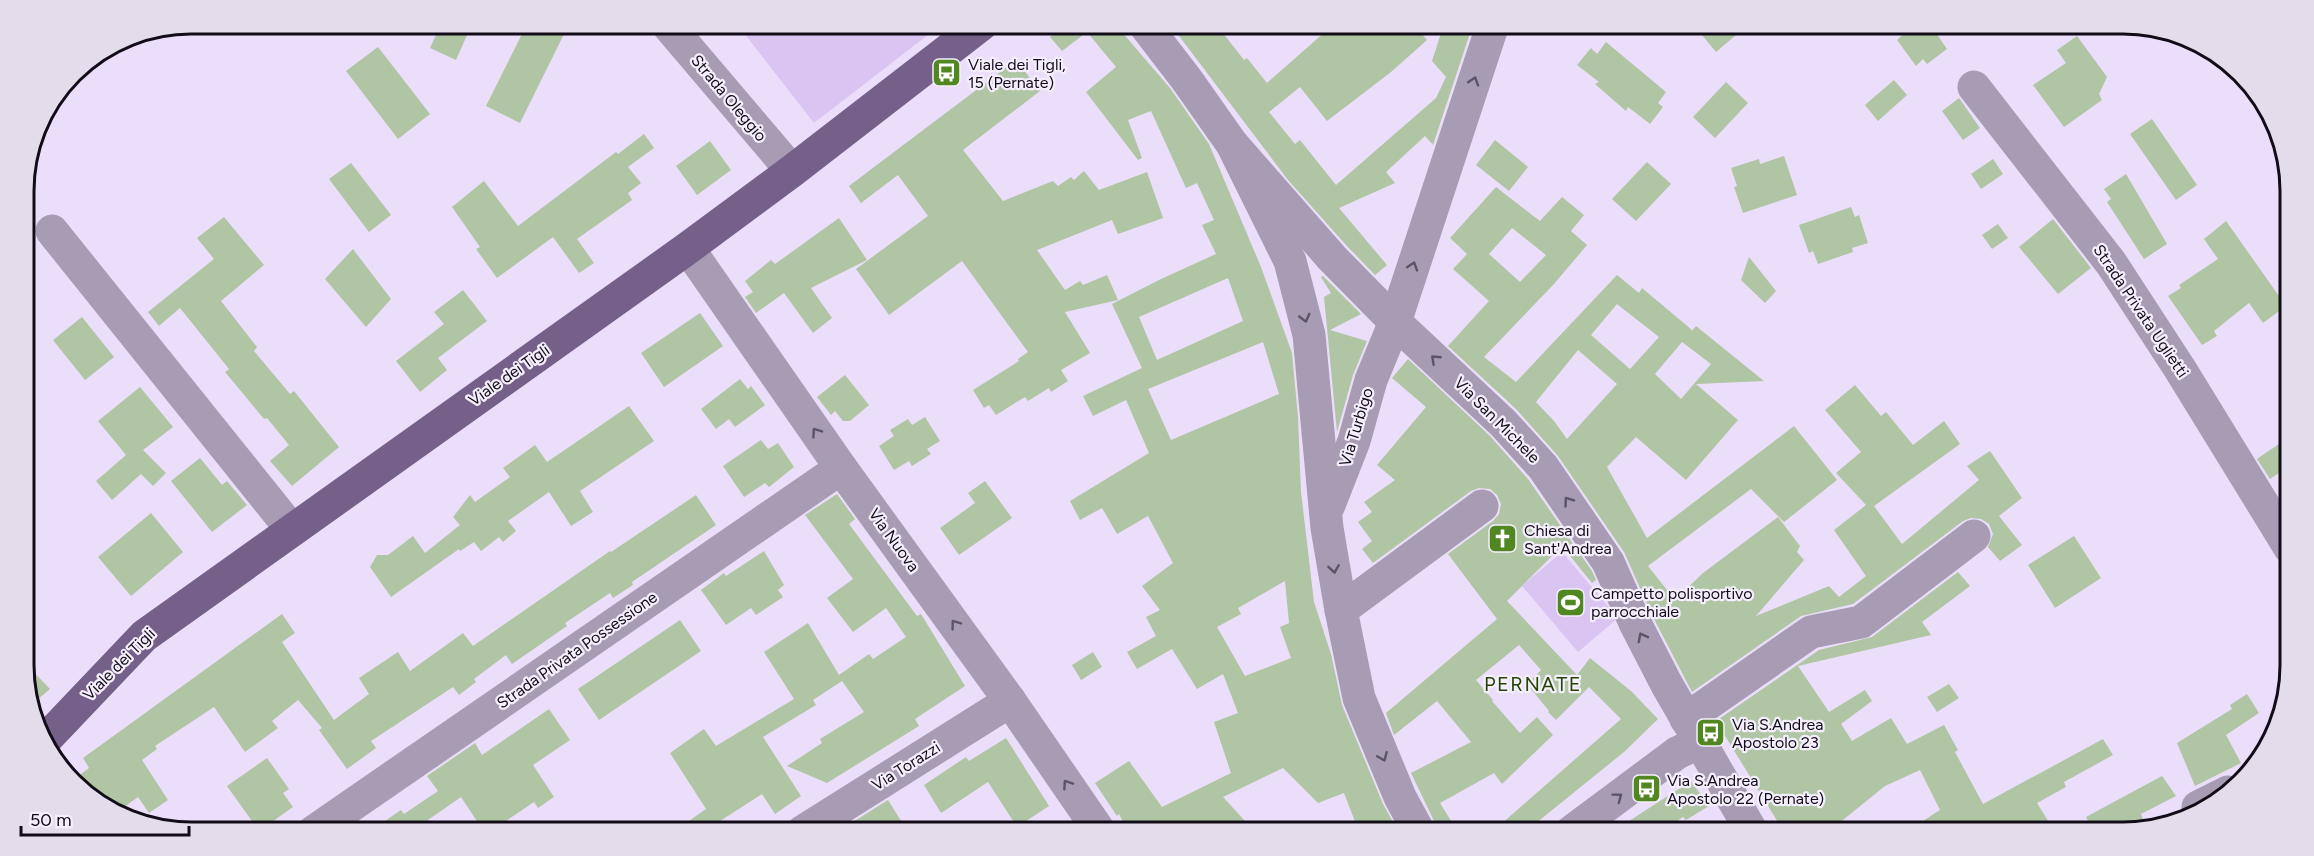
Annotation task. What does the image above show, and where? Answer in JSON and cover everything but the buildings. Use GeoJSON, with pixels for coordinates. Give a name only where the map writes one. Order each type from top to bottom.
{"type":"FeatureCollection","features":[{"type":"Feature","properties":{"kind":"main road","name":"Viale dei Tigli"},"geometry":{"type":"LineString","coordinates":[[51,735],[144,636],[688,248],[969,34]]}},
{"type":"Feature","properties":{"kind":"street","name":"Strada Oleggio"},"geometry":{"type":"LineString","coordinates":[[676,34],[792,171]]}},
{"type":"Feature","properties":{"kind":"street"},"geometry":{"type":"LineString","coordinates":[[1152,34],[1232,144],[1290,261],[1309,335],[1327,511]]}},
{"type":"Feature","properties":{"kind":"street","name":"Via Turbigo"},"geometry":{"type":"LineString","coordinates":[[1413,821],[1400,797],[1359,698],[1341,610],[1327,528],[1327,511],[1354,441],[1371,380],[1395,322],[1490,34]]}},
{"type":"Feature","properties":{"kind":"street","name":"Strada Privata Uglietti"},"geometry":{"type":"LineString","coordinates":[[1974,87],[2111,263],[2180,369],[2280,532]]}},
{"type":"Feature","properties":{"kind":"street","name":"Via San Michele"},"geometry":{"type":"LineString","coordinates":[[1232,144],[1310,235],[1395,322],[1503,423],[1543,467],[1608,562],[1636,625],[1693,731],[1746,821]]}},
{"type":"Feature","properties":{"kind":"street"},"geometry":{"type":"LineString","coordinates":[[52,231],[292,530]]}},
{"type":"Feature","properties":{"kind":"street"},"geometry":{"type":"LineString","coordinates":[[1290,261],[1310,235]]}},
{"type":"Feature","properties":{"kind":"street","name":"Via Nuova"},"geometry":{"type":"LineString","coordinates":[[688,248],[841,468],[1010,701],[1093,822]]}},
{"type":"Feature","properties":{"kind":"street","name":"Strada Privata Possessione"},"geometry":{"type":"LineString","coordinates":[[328,822],[841,468]]}},
{"type":"Feature","properties":{"kind":"street"},"geometry":{"type":"LineString","coordinates":[[1341,610],[1482,506]]}},
{"type":"Feature","properties":{"kind":"street"},"geometry":{"type":"LineString","coordinates":[[1585,821],[1677,753],[1693,731],[1810,632],[1861,622],[1974,536]]}},
{"type":"Feature","properties":{"kind":"street","name":"Via Torazzi"},"geometry":{"type":"LineString","coordinates":[[818,822],[1010,701]]}},
{"type":"Feature","properties":{"kind":"shaded area"},"geometry":{"type":"Polygon","coordinates":[[[745,34],[929,34],[814,123],[745,34]]]}},
{"type":"Feature","properties":{"kind":"shaded area","name":"Campetto polisportivo parrocchiale"},"geometry":{"type":"Polygon","coordinates":[[[1562,552],[1618,618],[1578,652],[1522,586],[1562,552]]]}},
{"type":"Feature","properties":{"kind":"place","name":"Viale dei Tigli, 15 (Pernate)"},"geometry":{"type":"Point","coordinates":[947,73]}},
{"type":"Feature","properties":{"kind":"place","name":"Chiesa di Sant'Andrea"},"geometry":{"type":"Point","coordinates":[1503,539]}},
{"type":"Feature","properties":{"kind":"place","name":"Campetto polisportivo parrocchiale"},"geometry":{"type":"Point","coordinates":[1570,602]}},
{"type":"Feature","properties":{"kind":"place","name":"Via S.Andrea Apostolo 23"},"geometry":{"type":"Point","coordinates":[1711,733]}},
{"type":"Feature","properties":{"kind":"place","name":"Via S.Andrea Apostolo 22 (Pernate)"},"geometry":{"type":"Point","coordinates":[1646,789]}},
{"type":"Feature","properties":{"kind":"district","name":"PERNATE"},"geometry":{"type":"Point","coordinates":[1533,684]}}]}
